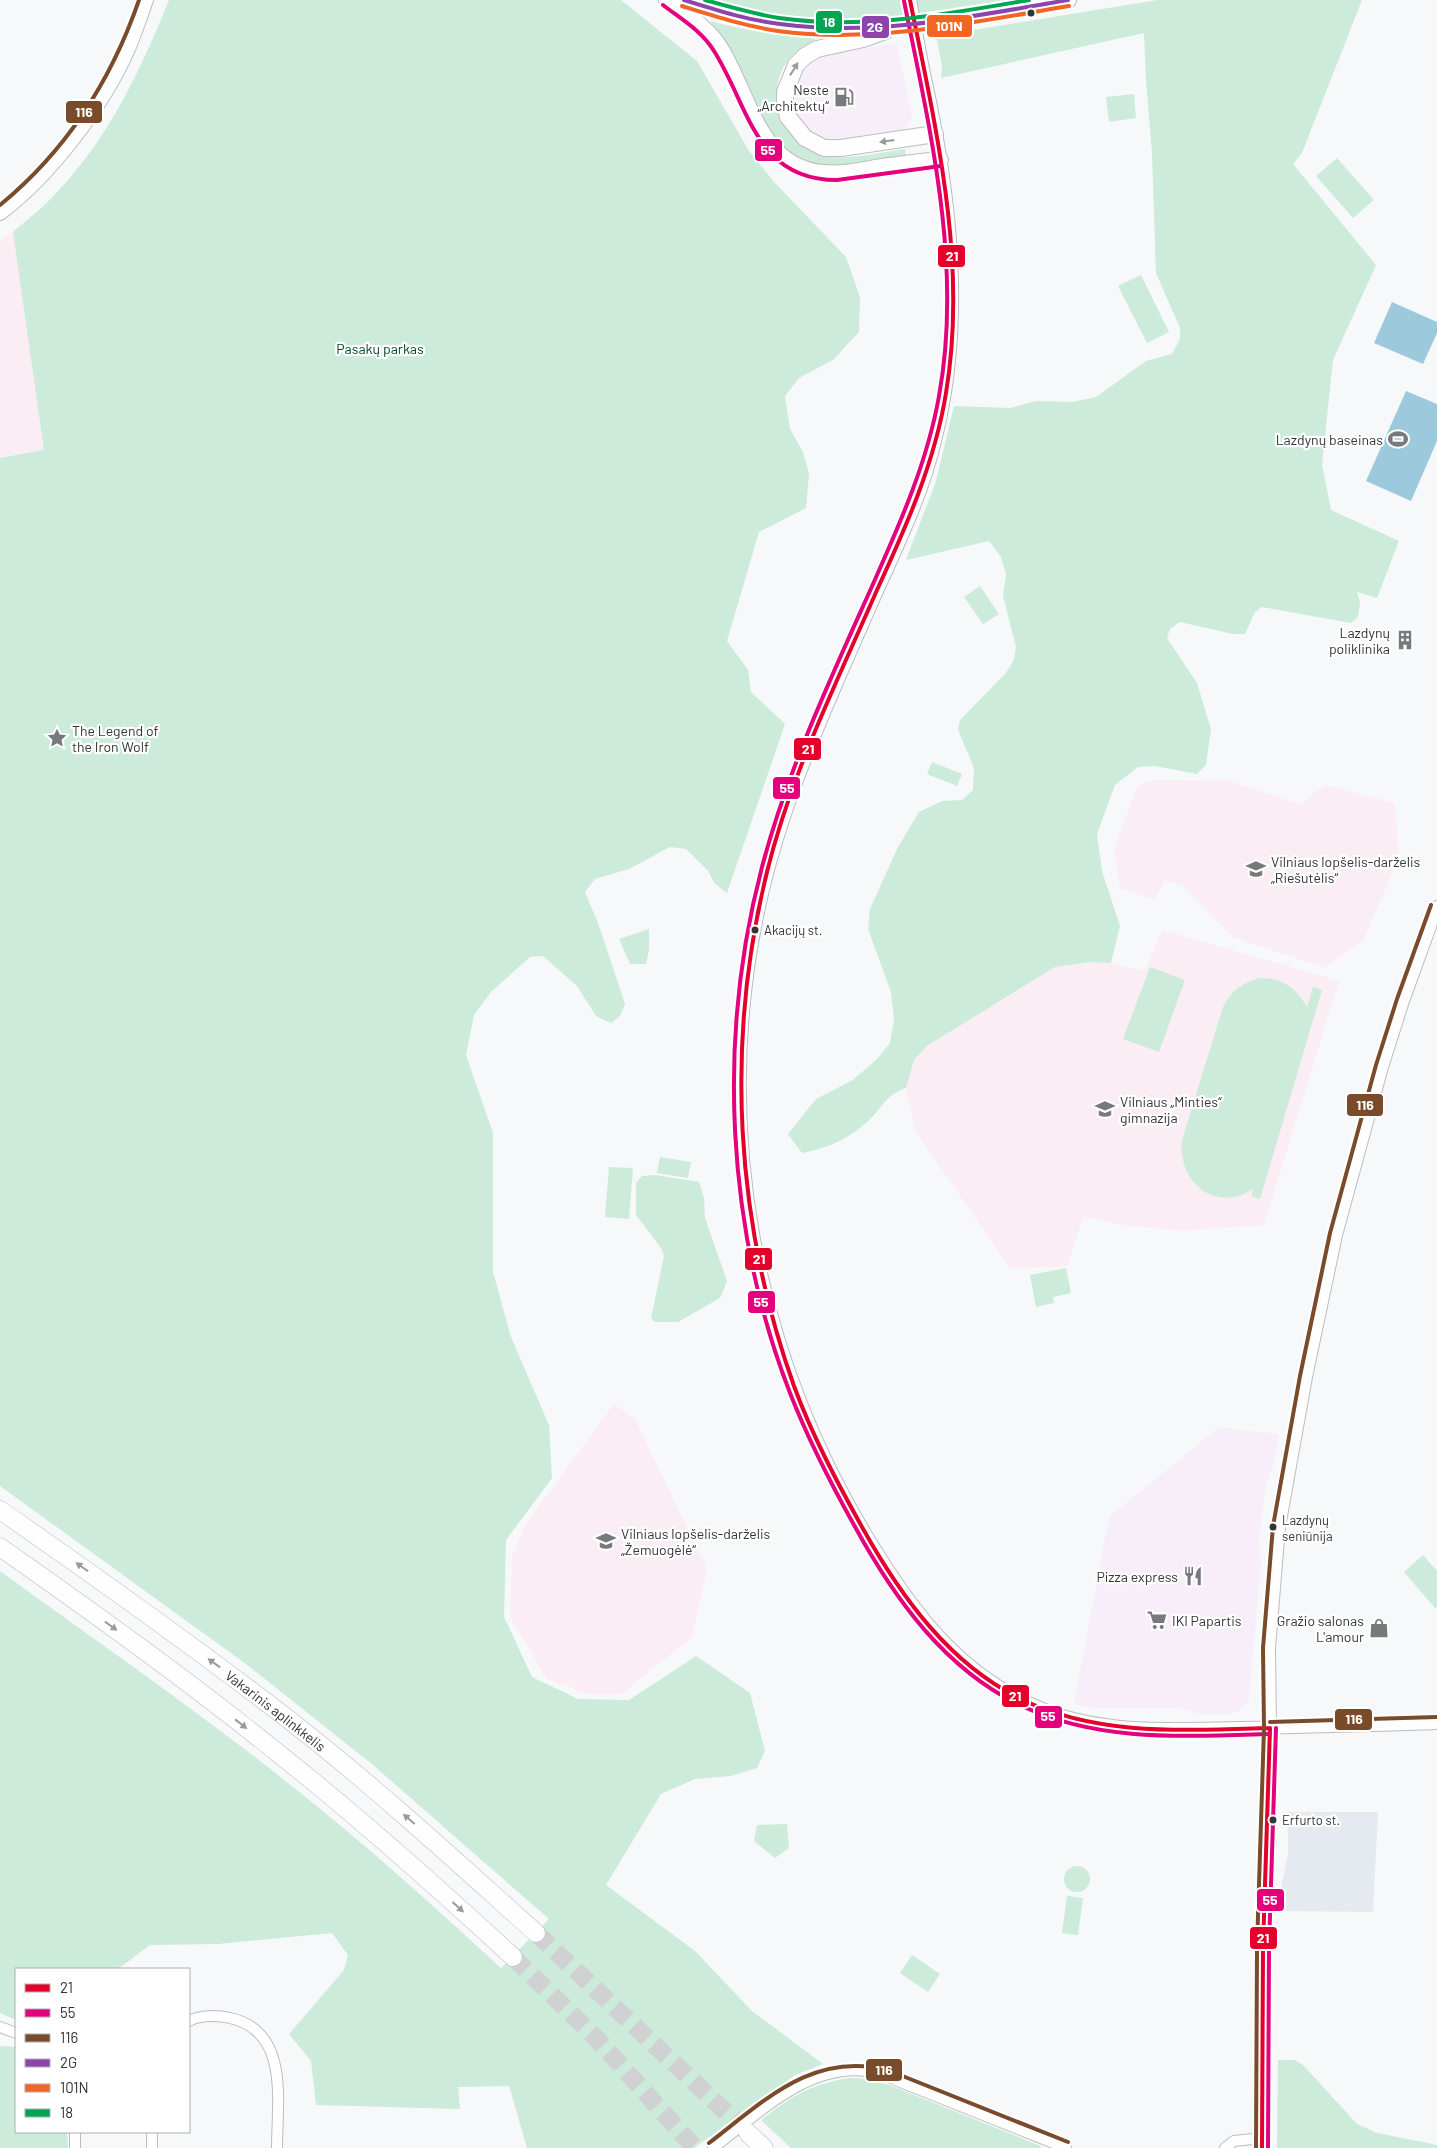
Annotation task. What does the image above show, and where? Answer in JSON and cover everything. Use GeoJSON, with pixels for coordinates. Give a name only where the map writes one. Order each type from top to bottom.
{"type":"FeatureCollection","features":[{"type":"Feature","properties":{"kind":"highway","name":"Vakarinis aplinkkelis"},"geometry":{"type":"LineString","coordinates":[[0,1510],[116,1591],[303,1731],[438,1845],[536,1933]]}},
{"type":"Feature","properties":{"kind":"highway"},"geometry":{"type":"LineString","coordinates":[[0,1547],[205,1696],[280,1754],[422,1874],[513,1957]]}},
{"type":"Feature","properties":{"kind":"highway"},"geometry":{"type":"LineString","coordinates":[[748,2133],[764,2148]]}},
{"type":"Feature","properties":{"kind":"main road"},"geometry":{"type":"LineString","coordinates":[[0,213],[41,177],[86,120],[111,83],[130,45],[146,0]]}},
{"type":"Feature","properties":{"kind":"main road"},"geometry":{"type":"LineString","coordinates":[[667,0],[705,30],[719,46],[764,137],[775,150],[790,162],[804,169],[822,173],[842,173],[940,160]]}},
{"type":"Feature","properties":{"kind":"main road"},"geometry":{"type":"LineString","coordinates":[[684,0],[736,16],[794,26],[844,28],[896,26],[1068,0]]}},
{"type":"Feature","properties":{"kind":"main road"},"geometry":{"type":"LineString","coordinates":[[896,26],[863,39],[817,48],[805,56],[796,65],[789,78],[785,92],[785,105],[788,117],[805,138],[824,148],[841,148],[935,134]]}},
{"type":"Feature","properties":{"kind":"street"},"geometry":{"type":"LineString","coordinates":[[910,0],[940,160],[952,243],[951,345],[947,391],[936,441],[923,484],[817,728],[788,800],[766,876],[752,943],[743,1012],[740,1083],[742,1148],[754,1244],[774,1327],[798,1398],[822,1455],[854,1517],[889,1573],[927,1625],[944,1644],[970,1667],[1006,1691],[1043,1709],[1106,1726],[1164,1730],[1437,1723]]}},
{"type":"Feature","properties":{"kind":"street"},"geometry":{"type":"LineString","coordinates":[[1225,2148],[1234,2141],[1262,2143],[1263,1946],[1270,1728],[1269,1648],[1279,1528],[1306,1377],[1336,1235],[1377,1085],[1403,1002],[1437,907]]}},
{"type":"Feature","properties":{"kind":"street"},"geometry":{"type":"LineString","coordinates":[[190,2021],[215,2016],[242,2020],[254,2028],[269,2046],[276,2065],[277,2148]]}},
{"type":"Feature","properties":{"kind":"street"},"geometry":{"type":"LineString","coordinates":[[0,2027],[15,2033]]}},
{"type":"Feature","properties":{"kind":"street"},"geometry":{"type":"LineString","coordinates":[[713,2148],[779,2097],[801,2084],[828,2074],[847,2071],[867,2071],[921,2090],[1066,2148]]}},
{"type":"Feature","properties":{"kind":"street"},"geometry":{"type":"LineString","coordinates":[[75,2133],[75,2148]]}},
{"type":"Feature","properties":{"kind":"street"},"geometry":{"type":"LineString","coordinates":[[152,2133],[152,2148]]}},
{"type":"Feature","properties":{"kind":"shaded area"},"geometry":{"type":"Polygon","coordinates":[[[897,43],[912,117],[901,133],[829,142],[816,137],[798,122],[791,98],[802,67],[818,56],[897,43]]]}},
{"type":"Feature","properties":{"kind":"shaded area"},"geometry":{"type":"Polygon","coordinates":[[[13,232],[45,450],[0,458],[0,240],[13,232]]]}},
{"type":"Feature","properties":{"kind":"shaded area","name":"Vilniaus lopšelis-darželis „Riešutėlis“"},"geometry":{"type":"Polygon","coordinates":[[[1226,780],[1300,804],[1325,785],[1395,803],[1399,858],[1363,941],[1324,968],[1233,937],[1182,885],[1165,880],[1155,900],[1120,888],[1114,850],[1135,791],[1146,781],[1226,780]]]}},
{"type":"Feature","properties":{"kind":"shaded area","name":"Vilniaus „Minties“ gimnazija"},"geometry":{"type":"Polygon","coordinates":[[[1162,930],[1339,981],[1264,1225],[1181,1231],[1124,1225],[1083,1217],[1067,1266],[1010,1269],[915,1130],[906,1088],[914,1060],[927,1046],[1055,967],[1090,962],[1111,963],[1133,969],[1146,969],[1162,930]]]}},
{"type":"Feature","properties":{"kind":"shaded area","name":"Vilniaus lopšelis-darželis „Žemuogėlė“"},"geometry":{"type":"Polygon","coordinates":[[[614,1404],[635,1419],[707,1569],[692,1637],[621,1694],[591,1695],[547,1679],[510,1617],[512,1557],[525,1525],[614,1404]]]}},
{"type":"Feature","properties":{"kind":"shaded area"},"geometry":{"type":"Polygon","coordinates":[[[1218,1428],[1279,1434],[1275,1459],[1266,1484],[1259,1542],[1261,1564],[1249,1700],[1240,1710],[1230,1714],[1200,1714],[1181,1708],[1094,1708],[1074,1704],[1109,1517],[1218,1428]]]}},
{"type":"Feature","properties":{"kind":"shaded area"},"geometry":{"type":"Polygon","coordinates":[[[1288,1812],[1378,1812],[1373,1912],[1279,1911],[1280,1893],[1288,1853],[1288,1812]]]}},
{"type":"Feature","properties":{"kind":"green space","name":"Pasakų parkas"},"geometry":{"type":"Polygon","coordinates":[[[169,0],[621,0],[697,61],[749,151],[775,183],[846,257],[860,297],[859,332],[833,360],[799,378],[785,396],[790,429],[803,452],[809,474],[806,508],[759,532],[727,641],[748,670],[751,692],[785,724],[727,893],[715,884],[708,871],[686,849],[670,847],[629,869],[595,879],[585,892],[598,923],[625,1004],[620,1016],[611,1023],[596,1016],[577,986],[543,956],[530,957],[491,992],[474,1015],[466,1055],[493,1133],[493,1272],[511,1337],[549,1425],[552,1478],[506,1540],[504,1617],[532,1677],[578,1699],[629,1700],[696,1656],[750,1693],[765,1751],[757,1768],[731,1776],[695,1779],[661,1794],[606,1885],[695,1951],[752,2011],[823,2064],[795,2075],[694,2148],[527,2148],[509,2086],[458,2087],[460,2109],[316,2105],[311,2061],[289,2034],[344,1970],[348,1955],[332,1933],[218,1944],[150,1945],[119,1968],[15,1968],[15,2020],[0,2013],[0,1571],[201,1717],[280,1777],[342,1827],[501,1968],[549,1919],[373,1765],[246,1664],[0,1486],[0,458],[44,450],[13,232],[53,197],[77,170],[109,125],[147,51],[169,0]]]}},
{"type":"Feature","properties":{"kind":"green space"},"geometry":{"type":"Polygon","coordinates":[[[700,0],[1006,0],[864,22],[822,22],[760,15],[700,0]]]}},
{"type":"Feature","properties":{"kind":"green space"},"geometry":{"type":"Polygon","coordinates":[[[1158,0],[1362,0],[1302,153],[1293,164],[1376,265],[1333,360],[1322,464],[1331,510],[1399,541],[1377,598],[1357,592],[1360,602],[1358,617],[1351,623],[1262,607],[1255,612],[1245,634],[1233,634],[1180,622],[1170,629],[1167,638],[1197,683],[1211,729],[1206,765],[1197,774],[1155,766],[1138,767],[1115,785],[1097,834],[1102,871],[1120,926],[1111,963],[1090,962],[1055,967],[927,1046],[914,1060],[906,1088],[890,1097],[864,1125],[848,1137],[830,1145],[802,1153],[788,1134],[816,1099],[853,1080],[877,1059],[890,1043],[894,1019],[891,992],[868,929],[870,909],[898,847],[919,812],[942,801],[962,800],[973,790],[974,768],[958,730],[960,720],[1005,674],[1014,660],[1016,647],[1003,596],[1006,574],[1001,557],[989,541],[906,560],[936,481],[954,406],[1011,408],[1036,401],[1073,402],[1096,397],[1146,361],[1172,354],[1180,339],[1180,328],[1156,273],[1152,153],[1144,33],[941,78],[942,65],[936,36],[1158,0]]]}},
{"type":"Feature","properties":{"kind":"green space"},"geometry":{"type":"Polygon","coordinates":[[[710,21],[763,33],[816,38],[790,58],[783,68],[778,82],[777,97],[779,111],[793,137],[804,147],[817,154],[832,157],[859,156],[905,149],[906,156],[829,167],[804,161],[791,153],[775,138],[763,120],[733,53],[710,21]]]}},
{"type":"Feature","properties":{"kind":"green space"},"geometry":{"type":"Polygon","coordinates":[[[1134,94],[1136,118],[1109,122],[1106,97],[1134,94]]]}},
{"type":"Feature","properties":{"kind":"green space"},"geometry":{"type":"Polygon","coordinates":[[[1337,158],[1374,200],[1353,218],[1316,176],[1337,158]]]}},
{"type":"Feature","properties":{"kind":"green space"},"geometry":{"type":"Polygon","coordinates":[[[1141,275],[1169,332],[1147,343],[1118,286],[1141,275]]]}},
{"type":"Feature","properties":{"kind":"green space"},"geometry":{"type":"Polygon","coordinates":[[[980,586],[999,614],[983,624],[964,597],[980,586]]]}},
{"type":"Feature","properties":{"kind":"green space"},"geometry":{"type":"Polygon","coordinates":[[[932,762],[962,774],[957,786],[927,774],[932,762]]]}},
{"type":"Feature","properties":{"kind":"green space"},"geometry":{"type":"Polygon","coordinates":[[[649,929],[649,950],[646,964],[630,964],[619,939],[649,929]]]}},
{"type":"Feature","properties":{"kind":"green space"},"geometry":{"type":"Polygon","coordinates":[[[1150,967],[1185,980],[1159,1052],[1123,1039],[1150,967]]]}},
{"type":"Feature","properties":{"kind":"green space"},"geometry":{"type":"Polygon","coordinates":[[[1260,978],[1276,980],[1288,985],[1298,994],[1307,1007],[1313,987],[1322,990],[1260,1199],[1251,1196],[1253,1189],[1242,1195],[1223,1198],[1211,1195],[1194,1182],[1184,1163],[1182,1140],[1223,1007],[1238,988],[1260,978]]]}},
{"type":"Feature","properties":{"kind":"green space"},"geometry":{"type":"Polygon","coordinates":[[[660,1157],[691,1162],[688,1178],[657,1173],[660,1157]]]}},
{"type":"Feature","properties":{"kind":"green space"},"geometry":{"type":"Polygon","coordinates":[[[609,1167],[633,1168],[629,1219],[605,1217],[609,1167]]]}},
{"type":"Feature","properties":{"kind":"green space"},"geometry":{"type":"Polygon","coordinates":[[[655,1175],[699,1182],[704,1198],[705,1218],[727,1281],[720,1298],[678,1322],[654,1322],[651,1318],[664,1256],[661,1248],[636,1215],[636,1183],[642,1176],[655,1175]]]}},
{"type":"Feature","properties":{"kind":"green space"},"geometry":{"type":"Polygon","coordinates":[[[1066,1268],[1071,1293],[1053,1297],[1054,1303],[1036,1307],[1030,1275],[1066,1268]]]}},
{"type":"Feature","properties":{"kind":"green space"},"geometry":{"type":"Polygon","coordinates":[[[1423,1555],[1437,1571],[1437,1607],[1435,1608],[1404,1572],[1423,1555]]]}},
{"type":"Feature","properties":{"kind":"green space"},"geometry":{"type":"Polygon","coordinates":[[[787,1824],[789,1848],[775,1858],[754,1841],[757,1825],[787,1824]]]}},
{"type":"Feature","properties":{"kind":"green space"},"geometry":{"type":"Polygon","coordinates":[[[1077,1866],[1086,1870],[1090,1879],[1086,1888],[1077,1892],[1068,1888],[1064,1879],[1068,1870],[1077,1866]]]}},
{"type":"Feature","properties":{"kind":"green space"},"geometry":{"type":"Polygon","coordinates":[[[1067,1896],[1083,1898],[1078,1935],[1062,1933],[1067,1896]]]}},
{"type":"Feature","properties":{"kind":"green space"},"geometry":{"type":"Polygon","coordinates":[[[912,1955],[940,1974],[928,1992],[900,1973],[912,1955]]]}},
{"type":"Feature","properties":{"kind":"green space"},"geometry":{"type":"Polygon","coordinates":[[[0,2046],[15,2047],[15,2133],[67,2133],[68,2148],[0,2148],[0,2046]]]}},
{"type":"Feature","properties":{"kind":"green space"},"geometry":{"type":"Polygon","coordinates":[[[1278,2060],[1295,2060],[1303,2065],[1357,2124],[1377,2133],[1437,2145],[1437,2148],[1277,2148],[1278,2060]]]}},
{"type":"Feature","properties":{"kind":"green space"},"geometry":{"type":"Polygon","coordinates":[[[848,2078],[869,2079],[892,2086],[1041,2146],[1040,2148],[791,2148],[761,2120],[783,2104],[811,2088],[848,2078]]]}},
{"type":"Feature","properties":{"kind":"water"},"geometry":{"type":"Polygon","coordinates":[[[1392,302],[1437,322],[1437,333],[1423,364],[1374,343],[1392,302]]]}},
{"type":"Feature","properties":{"kind":"water"},"geometry":{"type":"Polygon","coordinates":[[[1406,391],[1437,404],[1437,441],[1411,501],[1366,481],[1406,391]]]}},
{"type":"Feature","properties":{"kind":"tunnel"},"geometry":{"type":"LineString","coordinates":[[536,1933],[748,2133]]}},
{"type":"Feature","properties":{"kind":"tunnel"},"geometry":{"type":"LineString","coordinates":[[513,1957],[597,2039],[695,2148]]}},
{"type":"Feature","properties":{"kind":"transit line","name":"116"},"geometry":{"type":"LineString","coordinates":[[0,205],[46,161],[84,112],[115,58],[139,0]]}},
{"type":"Feature","properties":{"kind":"transit line","name":"2G"},"geometry":{"type":"LineString","coordinates":[[684,0],[732,14],[780,24],[853,28],[925,23],[1068,0]]}},
{"type":"Feature","properties":{"kind":"transit line","name":"18"},"geometry":{"type":"LineString","coordinates":[[705,0],[779,18],[842,22],[905,19],[1029,0]]}},
{"type":"Feature","properties":{"kind":"transit line","name":"21"},"geometry":{"type":"LineString","coordinates":[[910,0],[930,97],[946,196],[953,294],[952,344],[941,419],[927,469],[898,542],[802,764],[777,836],[767,872],[754,936],[745,1001],[742,1066],[743,1131],[748,1196],[759,1260],[774,1324],[794,1386],[825,1458],[862,1527],[893,1579],[930,1627],[950,1648],[973,1668],[1023,1700],[1052,1712],[1082,1720],[1144,1729],[1270,1728]]}},
{"type":"Feature","properties":{"kind":"transit line","name":"55"},"geometry":{"type":"LineString","coordinates":[[904,1],[933,148],[940,198],[945,247],[947,297],[945,347],[934,422],[919,472],[880,569],[796,762],[762,867],[748,932],[738,998],[734,1065],[735,1132],[741,1199],[752,1265],[769,1330],[790,1393],[836,1493],[886,1579],[904,1605],[924,1629],[969,1673],[994,1691],[1022,1706],[1052,1718],[1082,1726],[1144,1735],[1270,1734]]}},
{"type":"Feature","properties":{"kind":"transit line","name":"55"},"geometry":{"type":"LineString","coordinates":[[663,5],[704,37],[726,72],[758,136],[771,154],[788,168],[810,177],[837,180],[941,166]]}},
{"type":"Feature","properties":{"kind":"transit line","name":"101N"},"geometry":{"type":"LineString","coordinates":[[682,6],[742,24],[766,29],[814,34],[851,35],[924,29],[1069,6]]}},
{"type":"Feature","properties":{"kind":"transit line","name":"116"},"geometry":{"type":"LineString","coordinates":[[1256,2148],[1257,1947],[1264,1728],[1263,1648],[1273,1526],[1300,1376],[1330,1233],[1376,1065],[1397,999],[1431,905]]}},
{"type":"Feature","properties":{"kind":"transit line","name":"116"},"geometry":{"type":"LineString","coordinates":[[1270,1722],[1437,1717]]}},
{"type":"Feature","properties":{"kind":"transit line","name":"21"},"geometry":{"type":"LineString","coordinates":[[1262,2148],[1263,1947],[1270,1728]]}},
{"type":"Feature","properties":{"kind":"transit line","name":"55"},"geometry":{"type":"LineString","coordinates":[[1268,2148],[1269,1947],[1276,1728]]}},
{"type":"Feature","properties":{"kind":"transit line","name":"116"},"geometry":{"type":"LineString","coordinates":[[709,2143],[750,2111],[792,2083],[814,2073],[838,2067],[863,2066],[890,2071],[1068,2142]]}},
{"type":"Feature","properties":{"kind":"place","name":"Neste „Architektų“"},"geometry":{"type":"Point","coordinates":[844,97]}},
{"type":"Feature","properties":{"kind":"place","name":"Lazdynų baseinas"},"geometry":{"type":"Point","coordinates":[1398,439]}},
{"type":"Feature","properties":{"kind":"place","name":"Lazdynų poliklinika"},"geometry":{"type":"Point","coordinates":[1405,640]}},
{"type":"Feature","properties":{"kind":"place","name":"The Legend of the Iron Wolf"},"geometry":{"type":"Point","coordinates":[57,738]}},
{"type":"Feature","properties":{"kind":"place","name":"Vilniaus lopšelis-darželis „Riešutėlis“"},"geometry":{"type":"Point","coordinates":[1256,869]}},
{"type":"Feature","properties":{"kind":"place","name":"Akacijų st."},"geometry":{"type":"Point","coordinates":[755,930]}},
{"type":"Feature","properties":{"kind":"place","name":"Vilniaus „Minties“ gimnazija"},"geometry":{"type":"Point","coordinates":[1105,1109]}},
{"type":"Feature","properties":{"kind":"place","name":"Lazdynų seniūnija"},"geometry":{"type":"Point","coordinates":[1273,1527]}},
{"type":"Feature","properties":{"kind":"place","name":"Vilniaus lopšelis-darželis „Žemuogėlė“"},"geometry":{"type":"Point","coordinates":[606,1541]}},
{"type":"Feature","properties":{"kind":"place","name":"Pizza express"},"geometry":{"type":"Point","coordinates":[1193,1576]}},
{"type":"Feature","properties":{"kind":"place","name":"IKI Papartis"},"geometry":{"type":"Point","coordinates":[1157,1620]}},
{"type":"Feature","properties":{"kind":"place","name":"Gražio salonas L'amour"},"geometry":{"type":"Point","coordinates":[1379,1628]}},
{"type":"Feature","properties":{"kind":"place","name":"Erfurto st."},"geometry":{"type":"Point","coordinates":[1273,1820]}}]}
